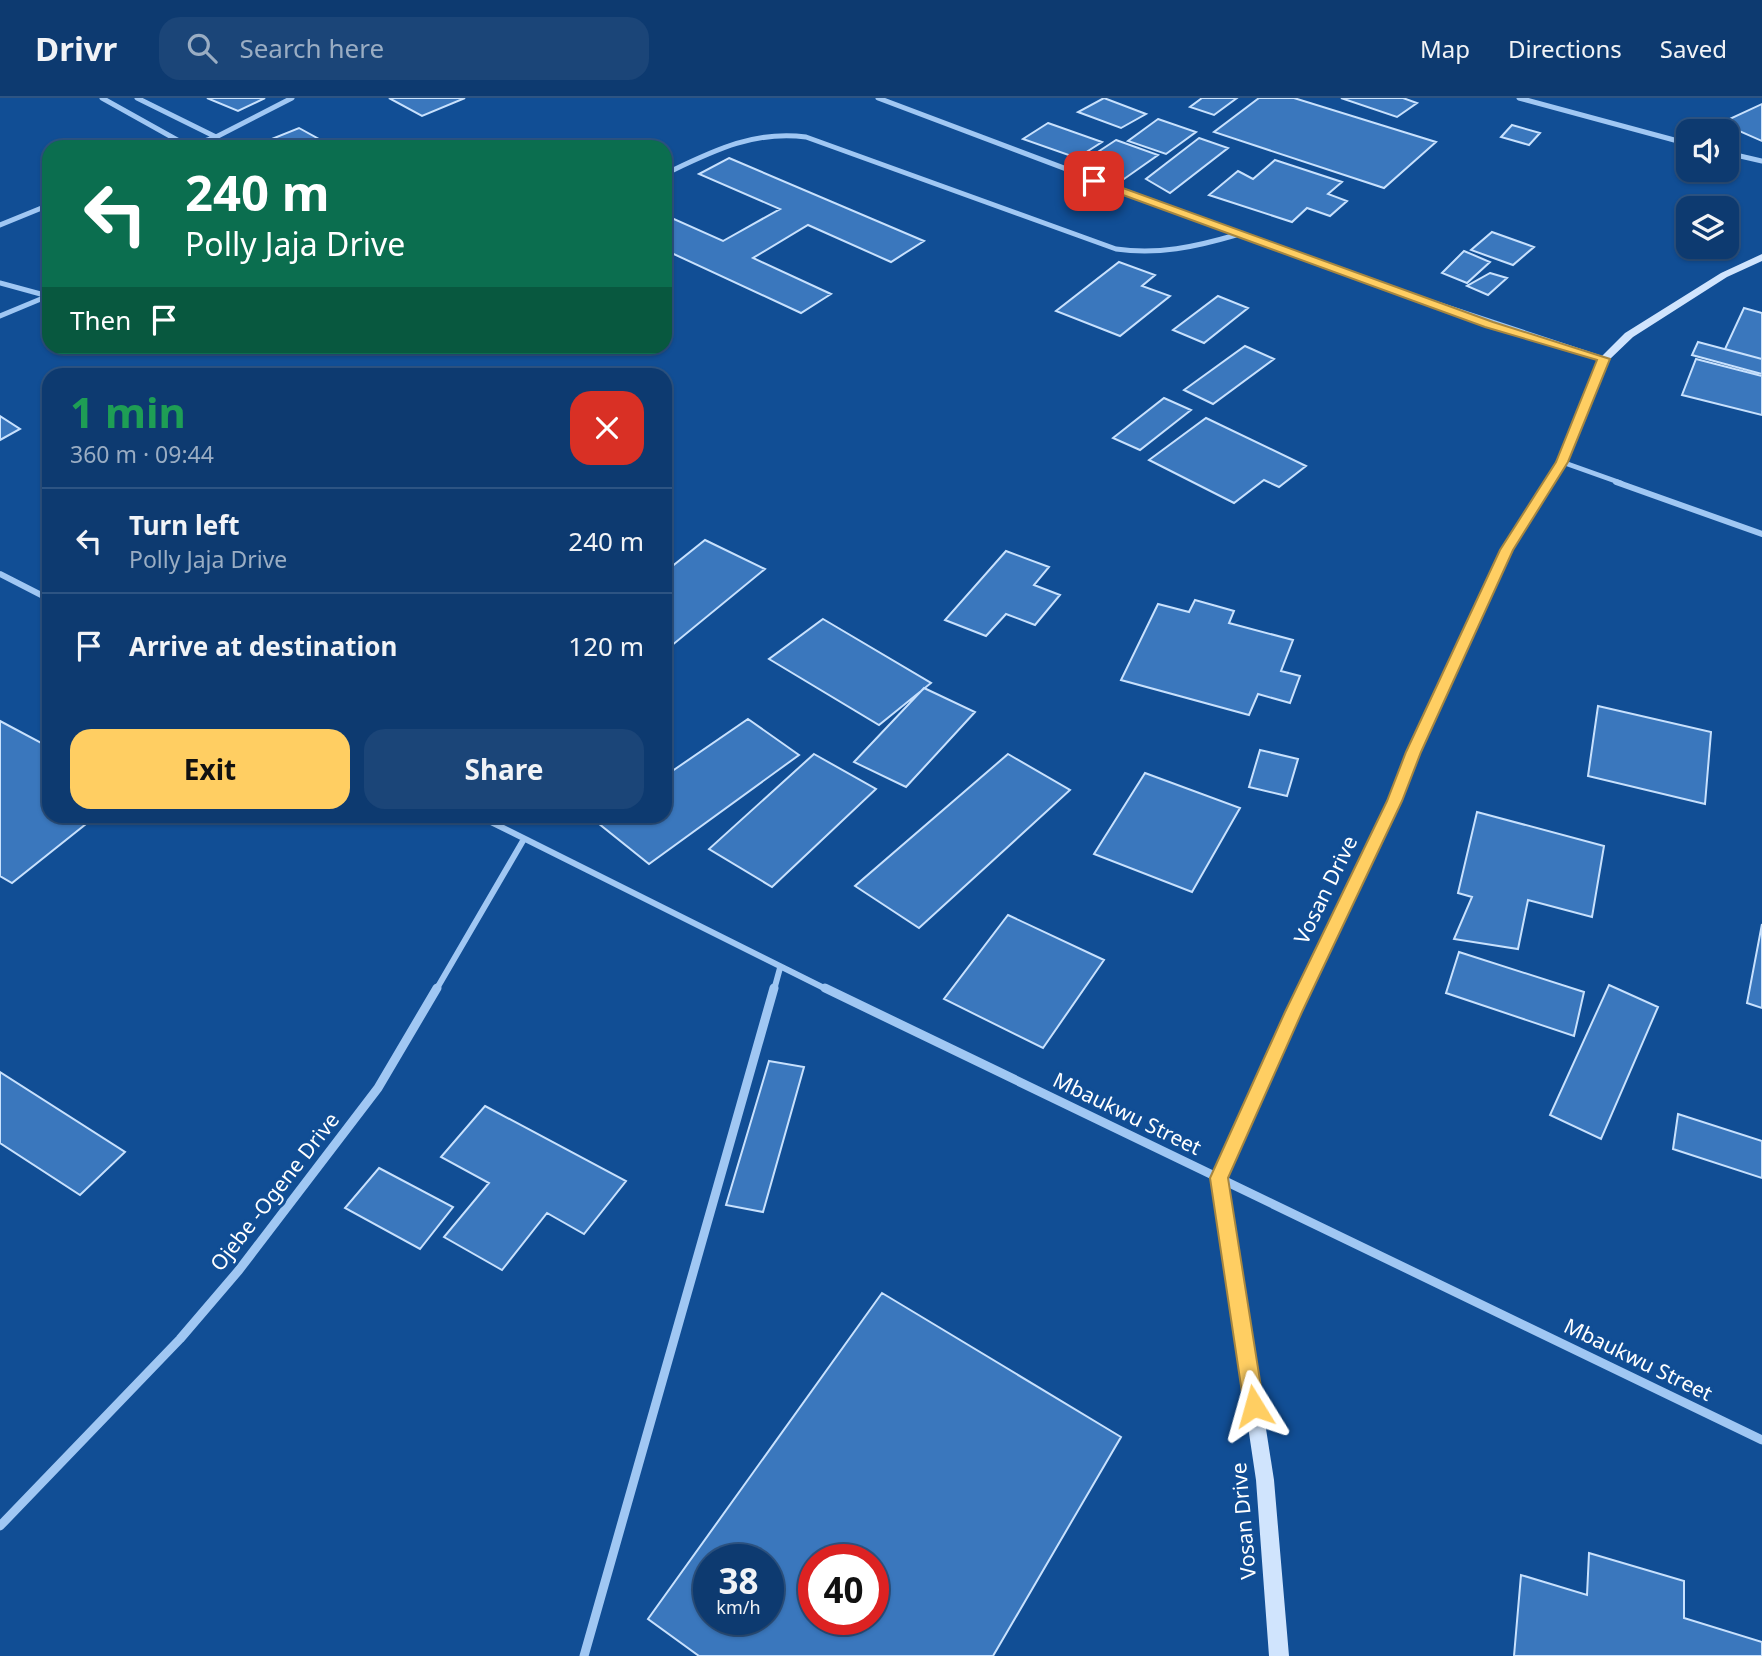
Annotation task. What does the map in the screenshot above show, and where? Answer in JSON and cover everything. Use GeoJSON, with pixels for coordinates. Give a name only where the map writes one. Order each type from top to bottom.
{"type":"FeatureCollection","features":[{"type":"Feature","properties":{"kind":"street"},"geometry":{"type":"LineString","coordinates":[[102,98],[175,140]]}},
{"type":"Feature","properties":{"kind":"street"},"geometry":{"type":"LineString","coordinates":[[137,98],[216,137]]}},
{"type":"Feature","properties":{"kind":"street"},"geometry":{"type":"LineString","coordinates":[[207,140],[292,98]]}},
{"type":"Feature","properties":{"kind":"street"},"geometry":{"type":"LineString","coordinates":[[878,98],[1237,235],[1489,324],[1604,359]]}},
{"type":"Feature","properties":{"kind":"street"},"geometry":{"type":"LineString","coordinates":[[1519,98],[1676,140]]}},
{"type":"Feature","properties":{"kind":"street"},"geometry":{"type":"LineString","coordinates":[[672,171],[737,140],[790,133],[1116,249],[1179,252],[1237,235]]}},
{"type":"Feature","properties":{"kind":"street"},"geometry":{"type":"LineString","coordinates":[[1739,156],[1762,161]]}},
{"type":"Feature","properties":{"kind":"street"},"geometry":{"type":"LineString","coordinates":[[0,225],[42,208]]}},
{"type":"Feature","properties":{"kind":"street","name":"Vosan Drive"},"geometry":{"type":"LineString","coordinates":[[1279,1656],[1265,1480],[1219,1178],[1507,550],[1562,462],[1604,359],[1629,335],[1724,275],[1762,258]]}},
{"type":"Feature","properties":{"kind":"street"},"geometry":{"type":"LineString","coordinates":[[0,284],[42,294]]}},
{"type":"Feature","properties":{"kind":"street"},"geometry":{"type":"LineString","coordinates":[[0,316],[42,298]]}},
{"type":"Feature","properties":{"kind":"street"},"geometry":{"type":"LineString","coordinates":[[1562,462],[1762,534]]}},
{"type":"Feature","properties":{"kind":"street"},"geometry":{"type":"LineString","coordinates":[[0,574],[42,595]]}},
{"type":"Feature","properties":{"kind":"street","name":"Mbaukwu Street"},"geometry":{"type":"LineString","coordinates":[[493,823],[780,968],[1762,1440]]}},
{"type":"Feature","properties":{"kind":"street","name":"Ojebe -Ogene Drive"},"geometry":{"type":"LineString","coordinates":[[0,1526],[180,1339],[239,1270],[314,1172],[378,1088],[524,839]]}},
{"type":"Feature","properties":{"kind":"street"},"geometry":{"type":"LineString","coordinates":[[584,1656],[780,968]]}},
{"type":"Feature","properties":{"kind":"building"},"geometry":{"type":"Polygon","coordinates":[[[207,98],[265,98],[238,111],[207,98]]]}},
{"type":"Feature","properties":{"kind":"building"},"geometry":{"type":"Polygon","coordinates":[[[389,98],[465,98],[422,116],[389,98]]]}},
{"type":"Feature","properties":{"kind":"building"},"geometry":{"type":"Polygon","coordinates":[[[1104,98],[1146,114],[1121,128],[1078,112],[1104,98]]]}},
{"type":"Feature","properties":{"kind":"building"},"geometry":{"type":"Polygon","coordinates":[[[1202,98],[1237,98],[1214,115],[1190,107],[1202,98]]]}},
{"type":"Feature","properties":{"kind":"building"},"geometry":{"type":"Polygon","coordinates":[[[1259,98],[1294,98],[1436,142],[1384,188],[1214,132],[1259,98]]]}},
{"type":"Feature","properties":{"kind":"building"},"geometry":{"type":"Polygon","coordinates":[[[1341,98],[1403,98],[1417,103],[1397,117],[1341,98]]]}},
{"type":"Feature","properties":{"kind":"building"},"geometry":{"type":"Polygon","coordinates":[[[1762,104],[1762,141],[1739,131],[1739,119],[1730,119],[1762,104]]]}},
{"type":"Feature","properties":{"kind":"building"},"geometry":{"type":"Polygon","coordinates":[[[1158,119],[1196,132],[1166,154],[1128,141],[1158,119]]]}},
{"type":"Feature","properties":{"kind":"building"},"geometry":{"type":"Polygon","coordinates":[[[1048,123],[1102,142],[1077,158],[1023,139],[1048,123]]]}},
{"type":"Feature","properties":{"kind":"building"},"geometry":{"type":"Polygon","coordinates":[[[1512,125],[1540,133],[1529,145],[1501,137],[1512,125]]]}},
{"type":"Feature","properties":{"kind":"building"},"geometry":{"type":"Polygon","coordinates":[[[299,128],[321,140],[269,140],[299,128]]]}},
{"type":"Feature","properties":{"kind":"building"},"geometry":{"type":"Polygon","coordinates":[[[1199,138],[1228,148],[1170,193],[1146,179],[1199,138]]]}},
{"type":"Feature","properties":{"kind":"building"},"geometry":{"type":"Polygon","coordinates":[[[1116,140],[1158,155],[1124,179],[1081,163],[1116,140]]]}},
{"type":"Feature","properties":{"kind":"building"},"geometry":{"type":"Polygon","coordinates":[[[729,158],[924,241],[891,262],[808,225],[753,258],[831,294],[801,313],[672,253],[672,218],[723,241],[780,209],[699,174],[729,158]]]}},
{"type":"Feature","properties":{"kind":"building"},"geometry":{"type":"Polygon","coordinates":[[[1275,160],[1342,182],[1328,194],[1347,201],[1330,216],[1307,208],[1292,222],[1209,195],[1238,171],[1253,179],[1275,160]]]}},
{"type":"Feature","properties":{"kind":"building"},"geometry":{"type":"Polygon","coordinates":[[[1492,232],[1534,247],[1513,265],[1471,250],[1492,232]]]}},
{"type":"Feature","properties":{"kind":"building"},"geometry":{"type":"Polygon","coordinates":[[[1464,251],[1490,262],[1467,283],[1442,273],[1464,251]]]}},
{"type":"Feature","properties":{"kind":"building"},"geometry":{"type":"Polygon","coordinates":[[[1119,262],[1155,275],[1142,286],[1170,296],[1120,336],[1056,311],[1119,262]]]}},
{"type":"Feature","properties":{"kind":"building"},"geometry":{"type":"Polygon","coordinates":[[[1490,273],[1507,278],[1488,295],[1467,286],[1490,273]]]}},
{"type":"Feature","properties":{"kind":"building"},"geometry":{"type":"Polygon","coordinates":[[[1218,296],[1248,308],[1204,343],[1173,330],[1218,296]]]}},
{"type":"Feature","properties":{"kind":"building"},"geometry":{"type":"Polygon","coordinates":[[[1744,308],[1762,313],[1762,359],[1725,349],[1744,308]]]}},
{"type":"Feature","properties":{"kind":"building"},"geometry":{"type":"Polygon","coordinates":[[[1698,342],[1762,359],[1762,374],[1692,355],[1698,342]]]}},
{"type":"Feature","properties":{"kind":"building"},"geometry":{"type":"Polygon","coordinates":[[[1245,346],[1274,359],[1213,404],[1184,390],[1245,346]]]}},
{"type":"Feature","properties":{"kind":"building"},"geometry":{"type":"Polygon","coordinates":[[[1696,359],[1762,376],[1762,415],[1682,395],[1696,359]]]}},
{"type":"Feature","properties":{"kind":"building"},"geometry":{"type":"Polygon","coordinates":[[[1164,398],[1191,410],[1140,450],[1113,438],[1164,398]]]}},
{"type":"Feature","properties":{"kind":"building"},"geometry":{"type":"Polygon","coordinates":[[[0,416],[20,429],[0,440],[0,416]]]}},
{"type":"Feature","properties":{"kind":"building"},"geometry":{"type":"Polygon","coordinates":[[[1206,418],[1306,466],[1279,487],[1264,480],[1234,503],[1149,460],[1206,418]]]}},
{"type":"Feature","properties":{"kind":"building"},"geometry":{"type":"Polygon","coordinates":[[[705,540],[765,569],[672,645],[672,566],[705,540]]]}},
{"type":"Feature","properties":{"kind":"building"},"geometry":{"type":"Polygon","coordinates":[[[1006,551],[1049,567],[1034,585],[1060,595],[1035,625],[1006,614],[986,636],[945,620],[1006,551]]]}},
{"type":"Feature","properties":{"kind":"building"},"geometry":{"type":"Polygon","coordinates":[[[1195,600],[1234,611],[1229,623],[1293,640],[1281,671],[1300,676],[1290,703],[1258,694],[1249,715],[1121,680],[1158,604],[1189,612],[1195,600]]]}},
{"type":"Feature","properties":{"kind":"building"},"geometry":{"type":"Polygon","coordinates":[[[823,619],[931,683],[879,725],[769,659],[823,619]]]}},
{"type":"Feature","properties":{"kind":"building"},"geometry":{"type":"Polygon","coordinates":[[[924,688],[975,712],[906,787],[854,762],[924,688]]]}},
{"type":"Feature","properties":{"kind":"building"},"geometry":{"type":"Polygon","coordinates":[[[1598,706],[1711,732],[1705,804],[1588,776],[1598,706]]]}},
{"type":"Feature","properties":{"kind":"building"},"geometry":{"type":"Polygon","coordinates":[[[748,719],[799,755],[649,864],[598,823],[672,823],[672,771],[748,719]]]}},
{"type":"Feature","properties":{"kind":"building"},"geometry":{"type":"Polygon","coordinates":[[[0,721],[42,743],[42,823],[87,823],[12,883],[0,876],[0,721]]]}},
{"type":"Feature","properties":{"kind":"building"},"geometry":{"type":"Polygon","coordinates":[[[1260,750],[1298,759],[1287,796],[1249,787],[1260,750]]]}},
{"type":"Feature","properties":{"kind":"building"},"geometry":{"type":"Polygon","coordinates":[[[814,754],[876,789],[772,887],[709,849],[814,754]]]}},
{"type":"Feature","properties":{"kind":"building"},"geometry":{"type":"Polygon","coordinates":[[[1008,754],[1070,790],[919,928],[855,886],[1008,754]]]}},
{"type":"Feature","properties":{"kind":"building"},"geometry":{"type":"Polygon","coordinates":[[[1145,773],[1240,808],[1192,892],[1094,854],[1145,773]]]}},
{"type":"Feature","properties":{"kind":"building"},"geometry":{"type":"Polygon","coordinates":[[[1477,812],[1604,846],[1592,917],[1528,900],[1518,949],[1454,939],[1472,897],[1458,893],[1477,812]]]}},
{"type":"Feature","properties":{"kind":"building"},"geometry":{"type":"Polygon","coordinates":[[[1008,915],[1104,960],[1043,1048],[944,999],[1008,915]]]}},
{"type":"Feature","properties":{"kind":"building"},"geometry":{"type":"Polygon","coordinates":[[[1762,924],[1762,1008],[1747,1003],[1762,924]]]}},
{"type":"Feature","properties":{"kind":"building"},"geometry":{"type":"Polygon","coordinates":[[[1459,952],[1584,992],[1574,1036],[1446,993],[1459,952]]]}},
{"type":"Feature","properties":{"kind":"building"},"geometry":{"type":"Polygon","coordinates":[[[1609,985],[1658,1007],[1601,1139],[1550,1115],[1609,985]]]}},
{"type":"Feature","properties":{"kind":"building"},"geometry":{"type":"Polygon","coordinates":[[[769,1061],[804,1067],[763,1212],[726,1205],[769,1061]]]}},
{"type":"Feature","properties":{"kind":"building"},"geometry":{"type":"Polygon","coordinates":[[[0,1072],[125,1152],[80,1195],[0,1143],[0,1072]]]}},
{"type":"Feature","properties":{"kind":"building"},"geometry":{"type":"Polygon","coordinates":[[[485,1106],[626,1181],[584,1234],[547,1213],[502,1270],[444,1237],[489,1183],[441,1157],[485,1106]]]}},
{"type":"Feature","properties":{"kind":"building"},"geometry":{"type":"Polygon","coordinates":[[[1678,1114],[1762,1141],[1762,1178],[1673,1149],[1678,1114]]]}},
{"type":"Feature","properties":{"kind":"building"},"geometry":{"type":"Polygon","coordinates":[[[379,1168],[453,1207],[420,1249],[345,1208],[379,1168]]]}},
{"type":"Feature","properties":{"kind":"building"},"geometry":{"type":"Polygon","coordinates":[[[882,1293],[1121,1437],[993,1656],[699,1656],[648,1619],[693,1556],[693,1635],[784,1635],[784,1544],[702,1544],[882,1293]]]}},
{"type":"Feature","properties":{"kind":"building"},"geometry":{"type":"Polygon","coordinates":[[[1589,1553],[1684,1581],[1684,1618],[1762,1642],[1762,1656],[1514,1656],[1521,1575],[1587,1595],[1589,1553]]]}},
{"type":"Feature","properties":{"kind":"route"},"geometry":{"type":"LineString","coordinates":[[1094,181],[1489,324],[1604,359],[1562,462],[1507,550],[1219,1178],[1254,1406]]}}]}
